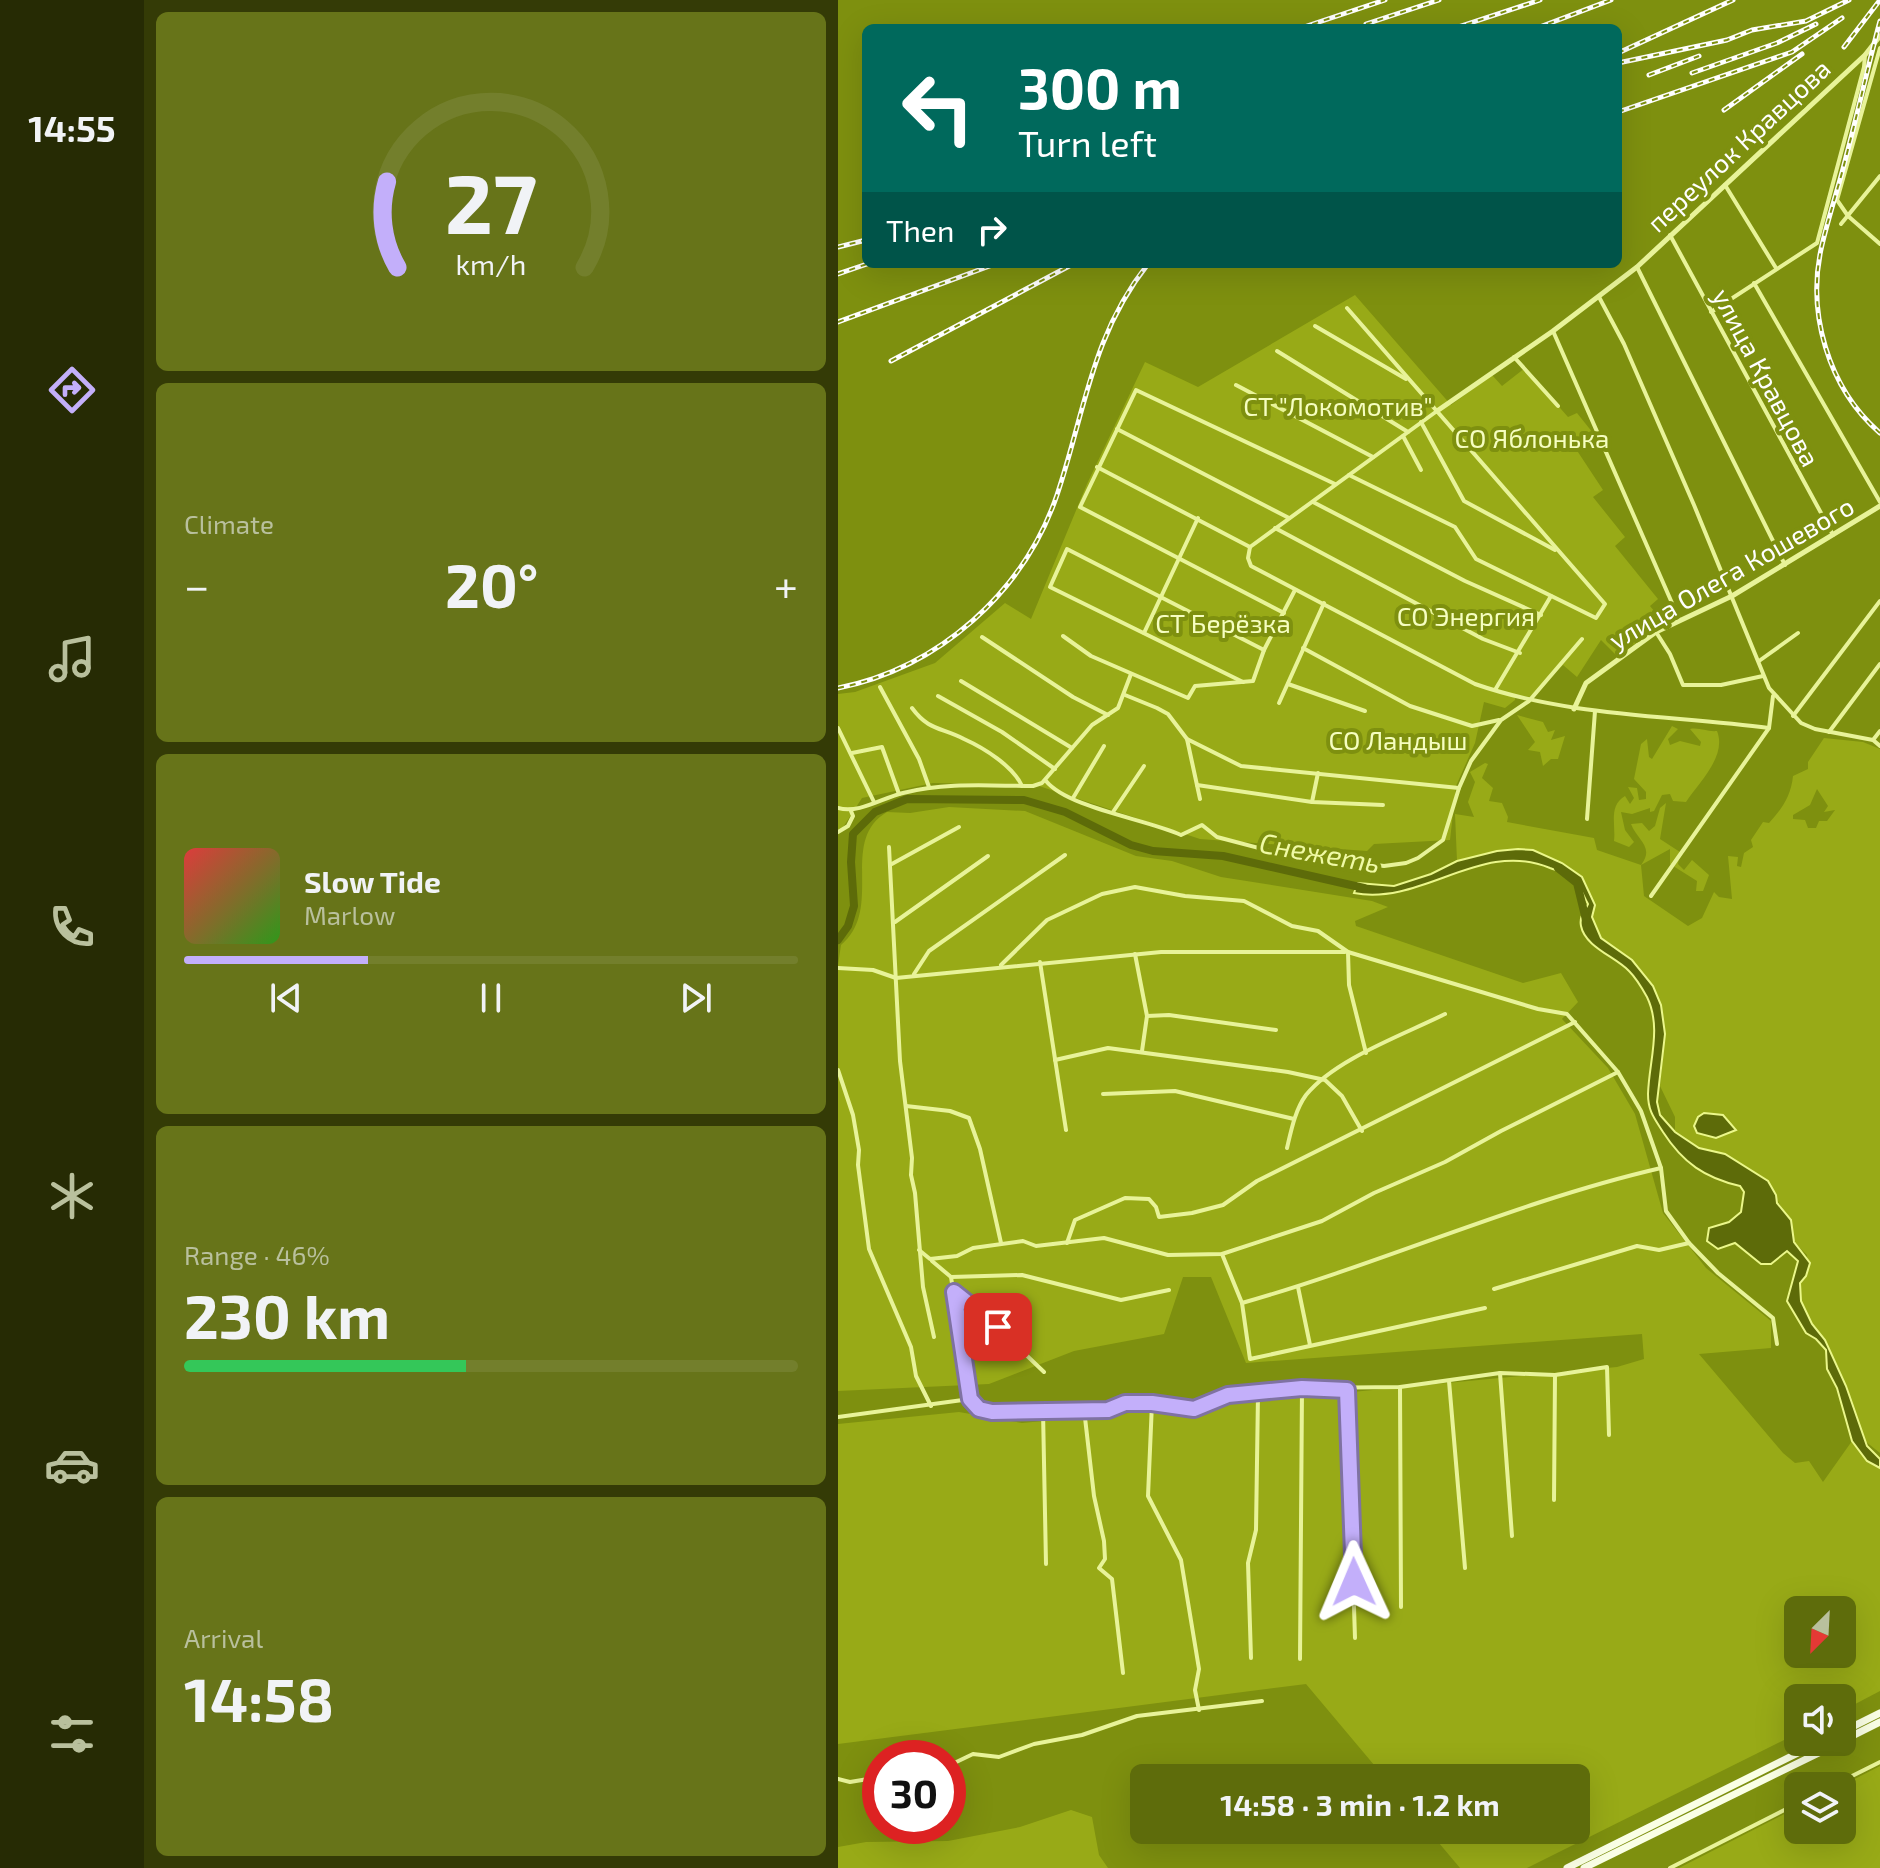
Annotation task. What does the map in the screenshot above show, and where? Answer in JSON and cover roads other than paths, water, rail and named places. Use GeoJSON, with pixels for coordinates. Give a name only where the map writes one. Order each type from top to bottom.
{"type":"FeatureCollection","features":[{"type":"Feature","properties":{"kind":"main road"},"geometry":{"type":"LineString","coordinates":[[1856,1725],[1880,1713]]}},
{"type":"Feature","properties":{"kind":"main road"},"geometry":{"type":"LineString","coordinates":[[1856,1734],[1880,1722]]}},
{"type":"Feature","properties":{"kind":"main road"},"geometry":{"type":"LineString","coordinates":[[1567,1868],[1792,1756]]}},
{"type":"Feature","properties":{"kind":"main road"},"geometry":{"type":"LineString","coordinates":[[1584,1868],[1812,1756]]}},
{"type":"Feature","properties":{"kind":"street","name":"переулок Кравцова"},"geometry":{"type":"LineString","coordinates":[[1250,547],[1421,422],[1553,331],[1637,267],[1865,55],[1880,36]]}},
{"type":"Feature","properties":{"kind":"street"},"geometry":{"type":"LineString","coordinates":[[1880,48],[1838,195],[1839,204],[1848,216],[1880,244]]}},
{"type":"Feature","properties":{"kind":"street"},"geometry":{"type":"LineString","coordinates":[[1711,312],[1817,243],[1865,55]]}},
{"type":"Feature","properties":{"kind":"street"},"geometry":{"type":"LineString","coordinates":[[1841,224],[1880,176]]}},
{"type":"Feature","properties":{"kind":"street"},"geometry":{"type":"LineString","coordinates":[[1725,185],[1776,268]]}},
{"type":"Feature","properties":{"kind":"street","name":"улица Кравцова"},"geometry":{"type":"LineString","coordinates":[[1670,235],[1833,535]]}},
{"type":"Feature","properties":{"kind":"street"},"geometry":{"type":"LineString","coordinates":[[1637,267],[1785,565]]}},
{"type":"Feature","properties":{"kind":"street"},"geometry":{"type":"LineString","coordinates":[[1754,283],[1880,504]]}},
{"type":"Feature","properties":{"kind":"street"},"geometry":{"type":"LineString","coordinates":[[1599,297],[1624,344],[1773,694],[1793,716],[1815,729],[1873,740],[1880,746]]}},
{"type":"Feature","properties":{"kind":"street"},"geometry":{"type":"LineString","coordinates":[[1347,308],[1605,604],[1596,618],[1476,559],[1455,527],[1349,475]]}},
{"type":"Feature","properties":{"kind":"street"},"geometry":{"type":"LineString","coordinates":[[1315,326],[1412,382]]}},
{"type":"Feature","properties":{"kind":"street"},"geometry":{"type":"LineString","coordinates":[[1553,331],[1679,619]]}},
{"type":"Feature","properties":{"kind":"street"},"geometry":{"type":"LineString","coordinates":[[1277,351],[1408,432]]}},
{"type":"Feature","properties":{"kind":"street"},"geometry":{"type":"LineString","coordinates":[[1514,357],[1558,406]]}},
{"type":"Feature","properties":{"kind":"street"},"geometry":{"type":"LineString","coordinates":[[1236,385],[1373,457]]}},
{"type":"Feature","properties":{"kind":"street"},"geometry":{"type":"LineString","coordinates":[[1284,613],[1080,507],[1136,390],[1335,484]]}},
{"type":"Feature","properties":{"kind":"street"},"geometry":{"type":"LineString","coordinates":[[1421,422],[1464,501],[1558,551]]}},
{"type":"Feature","properties":{"kind":"street"},"geometry":{"type":"LineString","coordinates":[[1117,429],[1289,518]]}},
{"type":"Feature","properties":{"kind":"street"},"geometry":{"type":"LineString","coordinates":[[1403,436],[1421,470]]}},
{"type":"Feature","properties":{"kind":"street"},"geometry":{"type":"LineString","coordinates":[[1097,467],[1250,547],[1248,558],[1251,566],[1475,684],[1529,701],[1574,709],[1769,728]]}},
{"type":"Feature","properties":{"kind":"street"},"geometry":{"type":"LineString","coordinates":[[1313,502],[1465,581],[1541,615]]}},
{"type":"Feature","properties":{"kind":"street","name":"улица Олега Кошевого"},"geometry":{"type":"LineString","coordinates":[[1574,709],[1586,683],[1656,632],[1732,596],[1880,504]]}},
{"type":"Feature","properties":{"kind":"street"},"geometry":{"type":"LineString","coordinates":[[1144,633],[1198,518]]}},
{"type":"Feature","properties":{"kind":"street"},"geometry":{"type":"LineString","coordinates":[[1275,528],[1483,639],[1520,653]]}},
{"type":"Feature","properties":{"kind":"street"},"geometry":{"type":"LineString","coordinates":[[1243,682],[1050,587],[1067,549],[1264,650]]}},
{"type":"Feature","properties":{"kind":"street"},"geometry":{"type":"LineString","coordinates":[[1063,636],[1091,656],[1188,698],[1195,686],[1253,681],[1264,650],[1296,589]]}},
{"type":"Feature","properties":{"kind":"street"},"geometry":{"type":"LineString","coordinates":[[1495,691],[1551,596]]}},
{"type":"Feature","properties":{"kind":"street"},"geometry":{"type":"LineString","coordinates":[[1793,716],[1880,601]]}},
{"type":"Feature","properties":{"kind":"street"},"geometry":{"type":"LineString","coordinates":[[1279,703],[1324,603]]}},
{"type":"Feature","properties":{"kind":"street"},"geometry":{"type":"LineString","coordinates":[[1656,632],[1670,654],[1683,685],[1721,685],[1763,676]]}},
{"type":"Feature","properties":{"kind":"street"},"geometry":{"type":"LineString","coordinates":[[1759,661],[1798,633]]}},
{"type":"Feature","properties":{"kind":"street"},"geometry":{"type":"LineString","coordinates":[[982,637],[1073,697],[1108,715]]}},
{"type":"Feature","properties":{"kind":"street"},"geometry":{"type":"LineString","coordinates":[[1046,781],[1056,793],[1137,823],[1156,824],[1181,835],[1202,825],[1217,837],[1274,852],[1384,866],[1418,858],[1443,840],[1471,761],[1501,720],[1529,701],[1582,639]]}},
{"type":"Feature","properties":{"kind":"street"},"geometry":{"type":"LineString","coordinates":[[1303,648],[1410,706],[1472,726],[1501,720]]}},
{"type":"Feature","properties":{"kind":"street"},"geometry":{"type":"LineString","coordinates":[[1829,732],[1880,664]]}},
{"type":"Feature","properties":{"kind":"street"},"geometry":{"type":"LineString","coordinates":[[838,808],[851,811],[929,787],[979,783],[1033,786],[1046,781],[1092,725],[1118,708],[1131,674]]}},
{"type":"Feature","properties":{"kind":"street"},"geometry":{"type":"LineString","coordinates":[[961,681],[1072,748]]}},
{"type":"Feature","properties":{"kind":"street"},"geometry":{"type":"LineString","coordinates":[[1288,684],[1365,711]]}},
{"type":"Feature","properties":{"kind":"street"},"geometry":{"type":"LineString","coordinates":[[880,687],[919,759],[929,787]]}},
{"type":"Feature","properties":{"kind":"street"},"geometry":{"type":"LineString","coordinates":[[1651,896],[1769,728],[1773,720],[1773,694]]}},
{"type":"Feature","properties":{"kind":"street"},"geometry":{"type":"LineString","coordinates":[[1125,695],[1168,714],[1187,739],[1200,799]]}},
{"type":"Feature","properties":{"kind":"street"},"geometry":{"type":"LineString","coordinates":[[938,696],[1002,732],[1055,770]]}},
{"type":"Feature","properties":{"kind":"street"},"geometry":{"type":"LineString","coordinates":[[912,708],[927,725],[968,740],[988,753],[1022,786]]}},
{"type":"Feature","properties":{"kind":"street"},"geometry":{"type":"LineString","coordinates":[[1587,819],[1595,711]]}},
{"type":"Feature","properties":{"kind":"street"},"geometry":{"type":"LineString","coordinates":[[838,728],[874,802]]}},
{"type":"Feature","properties":{"kind":"street"},"geometry":{"type":"LineString","coordinates":[[1873,740],[1880,731]]}},
{"type":"Feature","properties":{"kind":"street"},"geometry":{"type":"LineString","coordinates":[[1187,739],[1213,749],[1241,766],[1459,788]]}},
{"type":"Feature","properties":{"kind":"street"},"geometry":{"type":"LineString","coordinates":[[1073,798],[1104,746]]}},
{"type":"Feature","properties":{"kind":"street"},"geometry":{"type":"LineString","coordinates":[[852,753],[882,747],[899,794]]}},
{"type":"Feature","properties":{"kind":"street"},"geometry":{"type":"LineString","coordinates":[[1113,812],[1144,766]]}},
{"type":"Feature","properties":{"kind":"street"},"geometry":{"type":"LineString","coordinates":[[1312,802],[1318,773]]}},
{"type":"Feature","properties":{"kind":"street"},"geometry":{"type":"LineString","coordinates":[[1197,785],[1312,802],[1383,805]]}},
{"type":"Feature","properties":{"kind":"street"},"geometry":{"type":"LineString","coordinates":[[838,832],[848,826],[853,816],[851,811]]}},
{"type":"Feature","properties":{"kind":"street"},"geometry":{"type":"LineString","coordinates":[[890,865],[959,827]]}},
{"type":"Feature","properties":{"kind":"street"},"geometry":{"type":"LineString","coordinates":[[889,847],[900,1061],[923,1287],[934,1337]]}},
{"type":"Feature","properties":{"kind":"street"},"geometry":{"type":"LineString","coordinates":[[913,975],[929,951],[1065,855]]}},
{"type":"Feature","properties":{"kind":"street"},"geometry":{"type":"LineString","coordinates":[[894,923],[988,856]]}},
{"type":"Feature","properties":{"kind":"street"},"geometry":{"type":"LineString","coordinates":[[1001,965],[1047,920],[1102,894],[1135,887],[1185,896],[1244,901],[1292,926],[1318,931],[1348,952]]}},
{"type":"Feature","properties":{"kind":"street"},"geometry":{"type":"LineString","coordinates":[[838,968],[873,970],[896,978],[1001,965],[1135,954],[1215,950],[1348,952],[1538,1009],[1567,1014],[1618,1072],[1641,1111],[1661,1168],[1666,1211],[1689,1243],[1718,1273],[1773,1318],[1777,1344]]}},
{"type":"Feature","properties":{"kind":"street"},"geometry":{"type":"LineString","coordinates":[[1348,952],[1349,985],[1366,1053]]}},
{"type":"Feature","properties":{"kind":"street"},"geometry":{"type":"LineString","coordinates":[[1135,954],[1147,1016],[1142,1051]]}},
{"type":"Feature","properties":{"kind":"street"},"geometry":{"type":"LineString","coordinates":[[1040,962],[1066,1130]]}},
{"type":"Feature","properties":{"kind":"street"},"geometry":{"type":"LineString","coordinates":[[1287,1148],[1294,1119],[1306,1096],[1327,1076],[1445,1014]]}},
{"type":"Feature","properties":{"kind":"street"},"geometry":{"type":"LineString","coordinates":[[1147,1016],[1169,1015],[1276,1030]]}},
{"type":"Feature","properties":{"kind":"street"},"geometry":{"type":"LineString","coordinates":[[1067,1243],[1075,1220],[1125,1198],[1149,1199],[1159,1217],[1223,1205],[1257,1181],[1575,1022]]}},
{"type":"Feature","properties":{"kind":"street"},"geometry":{"type":"LineString","coordinates":[[1055,1060],[1087,1050],[1108,1048],[1325,1080],[1342,1096],[1362,1131]]}},
{"type":"Feature","properties":{"kind":"street"},"geometry":{"type":"LineString","coordinates":[[838,1070],[853,1115],[869,1249],[911,1347],[916,1376],[931,1406]]}},
{"type":"Feature","properties":{"kind":"street"},"geometry":{"type":"LineString","coordinates":[[930,1259],[957,1256],[973,1248],[1023,1241],[1036,1246],[1104,1238],[1168,1255],[1222,1254],[1322,1221],[1476,1147],[1501,1131],[1618,1072]]}},
{"type":"Feature","properties":{"kind":"street"},"geometry":{"type":"LineString","coordinates":[[1103,1094],[1175,1091],[1294,1119]]}},
{"type":"Feature","properties":{"kind":"street"},"geometry":{"type":"LineString","coordinates":[[906,1106],[950,1111],[969,1118],[980,1149],[1001,1244]]}},
{"type":"Feature","properties":{"kind":"street"},"geometry":{"type":"LineString","coordinates":[[1242,1303],[1298,1287],[1588,1185],[1661,1168]]}},
{"type":"Feature","properties":{"kind":"street"},"geometry":{"type":"LineString","coordinates":[[1494,1289],[1637,1246],[1659,1250],[1689,1243]]}},
{"type":"Feature","properties":{"kind":"street"},"geometry":{"type":"LineString","coordinates":[[919,1250],[951,1277],[970,1399],[979,1409],[992,1412],[1084,1408],[1108,1410],[1125,1403],[1194,1409],[1228,1395],[1302,1388],[1347,1390],[1400,1387],[1500,1373],[1555,1375],[1607,1367],[1609,1435]]}},
{"type":"Feature","properties":{"kind":"street"},"geometry":{"type":"LineString","coordinates":[[1222,1254],[1242,1303],[1250,1359],[1485,1308]]}},
{"type":"Feature","properties":{"kind":"street"},"geometry":{"type":"LineString","coordinates":[[951,1277],[1022,1275],[1121,1300],[1169,1290]]}},
{"type":"Feature","properties":{"kind":"street"},"geometry":{"type":"LineString","coordinates":[[1298,1287],[1310,1345]]}},
{"type":"Feature","properties":{"kind":"street"},"geometry":{"type":"LineString","coordinates":[[954,1292],[982,1313],[1044,1372]]}},
{"type":"Feature","properties":{"kind":"street"},"geometry":{"type":"LineString","coordinates":[[1500,1373],[1512,1536]]}},
{"type":"Feature","properties":{"kind":"street"},"geometry":{"type":"LineString","coordinates":[[1554,1500],[1555,1375]]}},
{"type":"Feature","properties":{"kind":"street"},"geometry":{"type":"LineString","coordinates":[[1449,1381],[1465,1568]]}},
{"type":"Feature","properties":{"kind":"street"},"geometry":{"type":"LineString","coordinates":[[1400,1387],[1401,1607]]}},
{"type":"Feature","properties":{"kind":"street"},"geometry":{"type":"LineString","coordinates":[[1300,1659],[1302,1388]]}},
{"type":"Feature","properties":{"kind":"street"},"geometry":{"type":"LineString","coordinates":[[1347,1390],[1355,1638]]}},
{"type":"Feature","properties":{"kind":"street"},"geometry":{"type":"LineString","coordinates":[[1251,1658],[1248,1563],[1256,1530],[1258,1394]]}},
{"type":"Feature","properties":{"kind":"street"},"geometry":{"type":"LineString","coordinates":[[838,1417],[970,1399]]}},
{"type":"Feature","properties":{"kind":"street"},"geometry":{"type":"LineString","coordinates":[[1152,1403],[1148,1496],[1181,1560],[1199,1669],[1195,1690],[1199,1710]]}},
{"type":"Feature","properties":{"kind":"street"},"geometry":{"type":"LineString","coordinates":[[1084,1408],[1094,1496],[1104,1541],[1105,1559],[1099,1568],[1112,1579],[1123,1673]]}},
{"type":"Feature","properties":{"kind":"street"},"geometry":{"type":"LineString","coordinates":[[1043,1411],[1046,1564]]}},
{"type":"Feature","properties":{"kind":"street"},"geometry":{"type":"LineString","coordinates":[[966,1757],[973,1754],[999,1757],[1034,1744],[1082,1735],[1137,1716],[1262,1701]]}},
{"type":"Feature","properties":{"kind":"street"},"geometry":{"type":"LineString","coordinates":[[1856,1774],[1880,1762]]}},
{"type":"Feature","properties":{"kind":"street"},"geometry":{"type":"LineString","coordinates":[[838,1779],[850,1782],[862,1780]]}},
{"type":"Feature","properties":{"kind":"street"},"geometry":{"type":"LineString","coordinates":[[1670,1868],[1784,1810]]}},
{"type":"Feature","properties":{"kind":"waterway","name":"Снежеть"},"geometry":{"type":"LineString","coordinates":[[838,940],[848,926],[854,906],[853,834],[875,812],[907,799],[1024,800],[1065,812],[1131,845],[1153,851],[1223,856],[1364,888]]}},
{"type":"Feature","properties":{"kind":"waterway","name":"Снежеть"},"geometry":{"type":"LineString","coordinates":[[1558,868],[1577,883],[1586,920]]}},
{"type":"Feature","properties":{"kind":"railway"},"geometry":{"type":"LineString","coordinates":[[1313,24],[1385,0]]}},
{"type":"Feature","properties":{"kind":"railway"},"geometry":{"type":"LineString","coordinates":[[1366,24],[1439,0]]}},
{"type":"Feature","properties":{"kind":"railway"},"geometry":{"type":"LineString","coordinates":[[1467,24],[1540,0]]}},
{"type":"Feature","properties":{"kind":"railway"},"geometry":{"type":"LineString","coordinates":[[1548,24],[1611,0]]}},
{"type":"Feature","properties":{"kind":"railway"},"geometry":{"type":"LineString","coordinates":[[1622,51],[1733,0]]}},
{"type":"Feature","properties":{"kind":"railway"},"geometry":{"type":"LineString","coordinates":[[1622,62],[1727,40],[1752,30],[1806,21],[1849,0]]}},
{"type":"Feature","properties":{"kind":"railway"},"geometry":{"type":"LineString","coordinates":[[1844,47],[1880,0]]}},
{"type":"Feature","properties":{"kind":"railway"},"geometry":{"type":"LineString","coordinates":[[1622,111],[1792,52],[1842,18]]}},
{"type":"Feature","properties":{"kind":"railway"},"geometry":{"type":"LineString","coordinates":[[1880,21],[1822,245],[1817,296],[1820,322],[1835,371],[1862,415],[1880,433]]}},
{"type":"Feature","properties":{"kind":"railway"},"geometry":{"type":"LineString","coordinates":[[1692,73],[1777,43],[1816,24]]}},
{"type":"Feature","properties":{"kind":"railway"},"geometry":{"type":"LineString","coordinates":[[1724,110],[1802,54]]}},
{"type":"Feature","properties":{"kind":"railway"},"geometry":{"type":"LineString","coordinates":[[1649,75],[1699,56]]}},
{"type":"Feature","properties":{"kind":"railway"},"geometry":{"type":"LineString","coordinates":[[838,247],[862,241]]}},
{"type":"Feature","properties":{"kind":"railway"},"geometry":{"type":"LineString","coordinates":[[838,274],[862,266]]}},
{"type":"Feature","properties":{"kind":"railway"},"geometry":{"type":"LineString","coordinates":[[838,322],[984,268]]}},
{"type":"Feature","properties":{"kind":"railway"},"geometry":{"type":"LineString","coordinates":[[891,361],[1065,268]]}},
{"type":"Feature","properties":{"kind":"railway"},"geometry":{"type":"LineString","coordinates":[[838,688],[875,678],[943,644],[1000,593],[1023,563],[1057,495],[1102,347],[1129,291],[1145,268]]}},
{"type":"Feature","properties":{"kind":"park label","name":"СТ \"Локомотив\""},"geometry":{"type":"Point","coordinates":[1338,405]}},
{"type":"Feature","properties":{"kind":"park label","name":"СО Яблонька"},"geometry":{"type":"Point","coordinates":[1532,437]}},
{"type":"Feature","properties":{"kind":"park label","name":"СО Энергия"},"geometry":{"type":"Point","coordinates":[1466,615]}},
{"type":"Feature","properties":{"kind":"park label","name":"СТ Берёзка"},"geometry":{"type":"Point","coordinates":[1223,622]}},
{"type":"Feature","properties":{"kind":"park label","name":"СО Ландыш"},"geometry":{"type":"Point","coordinates":[1398,739]}}]}
